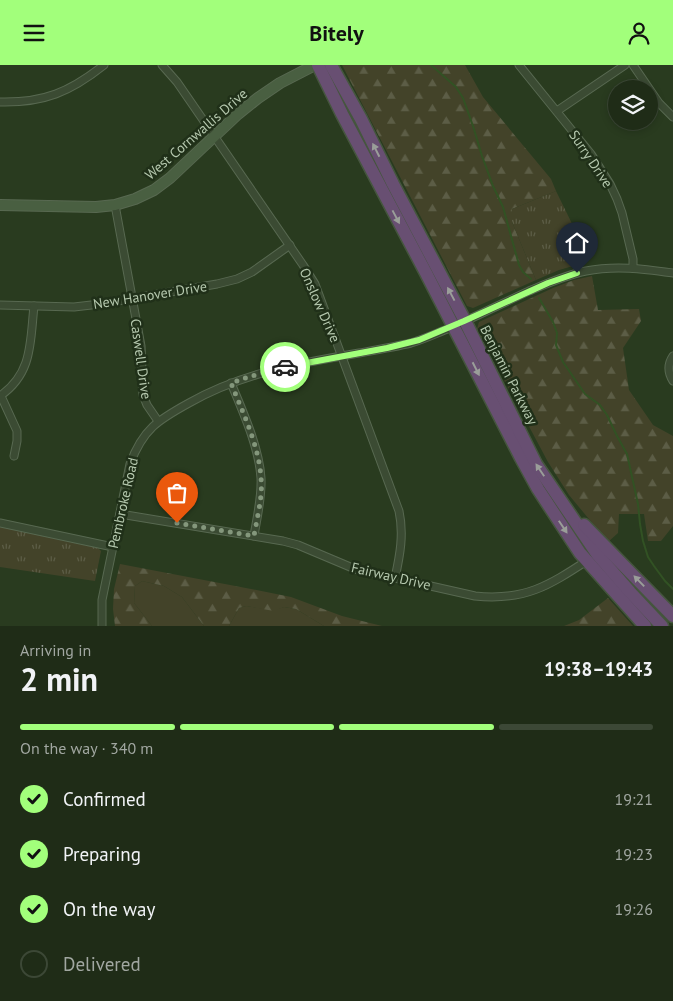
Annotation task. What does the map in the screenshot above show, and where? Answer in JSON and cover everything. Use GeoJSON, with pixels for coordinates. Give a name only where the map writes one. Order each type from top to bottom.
{"type":"FeatureCollection","features":[{"type":"Feature","properties":{"kind":"highway","name":"Benjamin Parkway"},"geometry":{"type":"LineString","coordinates":[[316,65],[536,464],[559,498],[592,557],[645,626]]}},
{"type":"Feature","properties":{"kind":"highway","name":"Benjamin Parkway"},"geometry":{"type":"LineString","coordinates":[[331,65],[361,119],[393,184],[521,458],[580,553],[592,557],[662,626]]}},
{"type":"Feature","properties":{"kind":"highway"},"geometry":{"type":"LineString","coordinates":[[559,498],[673,616]]}},
{"type":"Feature","properties":{"kind":"street"},"geometry":{"type":"LineString","coordinates":[[0,102],[46,98],[66,91],[88,78],[104,65]]}},
{"type":"Feature","properties":{"kind":"street","name":"Onslow Drive"},"geometry":{"type":"LineString","coordinates":[[162,65],[177,82],[290,245],[314,284],[399,511],[402,533],[395,578]]}},
{"type":"Feature","properties":{"kind":"street","name":"West Cornwallis Drive"},"geometry":{"type":"LineString","coordinates":[[0,205],[96,207],[115,205],[135,199],[154,190],[170,178],[238,114],[268,91],[316,65]]}},
{"type":"Feature","properties":{"kind":"street","name":"Surry Drive"},"geometry":{"type":"LineString","coordinates":[[519,65],[591,154],[610,184],[622,213],[633,259],[633,268]]}},
{"type":"Feature","properties":{"kind":"street"},"geometry":{"type":"LineString","coordinates":[[557,111],[626,65]]}},
{"type":"Feature","properties":{"kind":"street"},"geometry":{"type":"LineString","coordinates":[[633,65],[659,103],[673,117]]}},
{"type":"Feature","properties":{"kind":"street","name":"Caswell Drive"},"geometry":{"type":"LineString","coordinates":[[115,205],[141,346],[143,395],[147,405],[158,421]]}},
{"type":"Feature","properties":{"kind":"street","name":"New Hanover Drive"},"geometry":{"type":"LineString","coordinates":[[0,305],[74,307],[217,284],[237,279],[252,272],[290,245]]}},
{"type":"Feature","properties":{"kind":"street","name":"Pembroke Road"},"geometry":{"type":"LineString","coordinates":[[102,626],[102,600],[127,474],[138,445],[158,421],[212,390],[231,383],[283,367],[411,343],[566,276],[619,267],[673,273]]}},
{"type":"Feature","properties":{"kind":"street"},"geometry":{"type":"LineString","coordinates":[[14,456],[18,431],[1,396],[19,377],[26,365],[34,306]]}},
{"type":"Feature","properties":{"kind":"street"},"geometry":{"type":"LineString","coordinates":[[673,356],[668,368],[669,375],[673,381]]}},
{"type":"Feature","properties":{"kind":"street"},"geometry":{"type":"LineString","coordinates":[[231,383],[248,424],[258,459],[261,479],[254,536]]}},
{"type":"Feature","properties":{"kind":"street","name":"Fairway Drive"},"geometry":{"type":"LineString","coordinates":[[120,513],[283,541],[298,545],[355,569],[475,596],[493,598],[534,591],[548,585],[592,557]]}},
{"type":"Feature","properties":{"kind":"street"},"geometry":{"type":"LineString","coordinates":[[0,523],[113,547]]}},
{"type":"Feature","properties":{"kind":"green space"},"geometry":{"type":"Polygon","coordinates":[[[342,65],[465,65],[483,97],[551,179],[556,191],[512,209],[512,222],[536,280],[473,308],[467,306],[342,65]]]}},
{"type":"Feature","properties":{"kind":"green space"},"geometry":{"type":"Polygon","coordinates":[[[556,191],[579,238],[587,262],[559,270],[536,280],[512,222],[512,209],[556,191]]]}},
{"type":"Feature","properties":{"kind":"green space"},"geometry":{"type":"Polygon","coordinates":[[[592,276],[598,310],[639,309],[641,321],[623,348],[629,390],[653,425],[673,436],[673,526],[661,541],[648,541],[644,514],[619,514],[618,533],[608,542],[569,495],[548,462],[477,329],[479,322],[553,288],[592,276]]]}},
{"type":"Feature","properties":{"kind":"green space"},"geometry":{"type":"Polygon","coordinates":[[[0,527],[98,548],[101,551],[95,581],[0,567],[0,527]]]}},
{"type":"Feature","properties":{"kind":"green space"},"geometry":{"type":"Polygon","coordinates":[[[120,564],[291,597],[342,616],[382,626],[324,626],[296,609],[284,607],[274,611],[246,606],[239,608],[229,626],[204,626],[182,597],[164,586],[142,581],[135,586],[134,603],[152,626],[115,626],[113,609],[114,589],[120,564]]]}},
{"type":"Feature","properties":{"kind":"green space"},"geometry":{"type":"Polygon","coordinates":[[[142,581],[164,586],[182,597],[204,626],[152,626],[134,603],[135,586],[142,581]]]}},
{"type":"Feature","properties":{"kind":"green space"},"geometry":{"type":"Polygon","coordinates":[[[608,598],[633,626],[564,626],[579,620],[608,598]]]}},
{"type":"Feature","properties":{"kind":"green space"},"geometry":{"type":"Polygon","coordinates":[[[246,606],[274,610],[284,607],[296,609],[324,626],[229,626],[239,608],[246,606]]]}},
{"type":"Feature","properties":{"kind":"waterway"},"geometry":{"type":"LineString","coordinates":[[431,65],[456,87],[463,98],[493,186],[503,207],[519,265],[523,272],[531,279]]}},
{"type":"Feature","properties":{"kind":"waterway"},"geometry":{"type":"LineString","coordinates":[[539,298],[553,322],[557,333],[556,345],[563,362],[585,394],[600,405],[607,415],[627,454],[638,504],[643,541],[648,557],[673,589]]}},
{"type":"Feature","properties":{"kind":"way so far"},"geometry":{"type":"LineString","coordinates":[[177,523],[254,536],[261,479],[258,459],[248,424],[231,383],[285,367]]}},
{"type":"Feature","properties":{"kind":"route"},"geometry":{"type":"LineString","coordinates":[[285,367],[411,343],[548,283],[577,273]]}}]}
